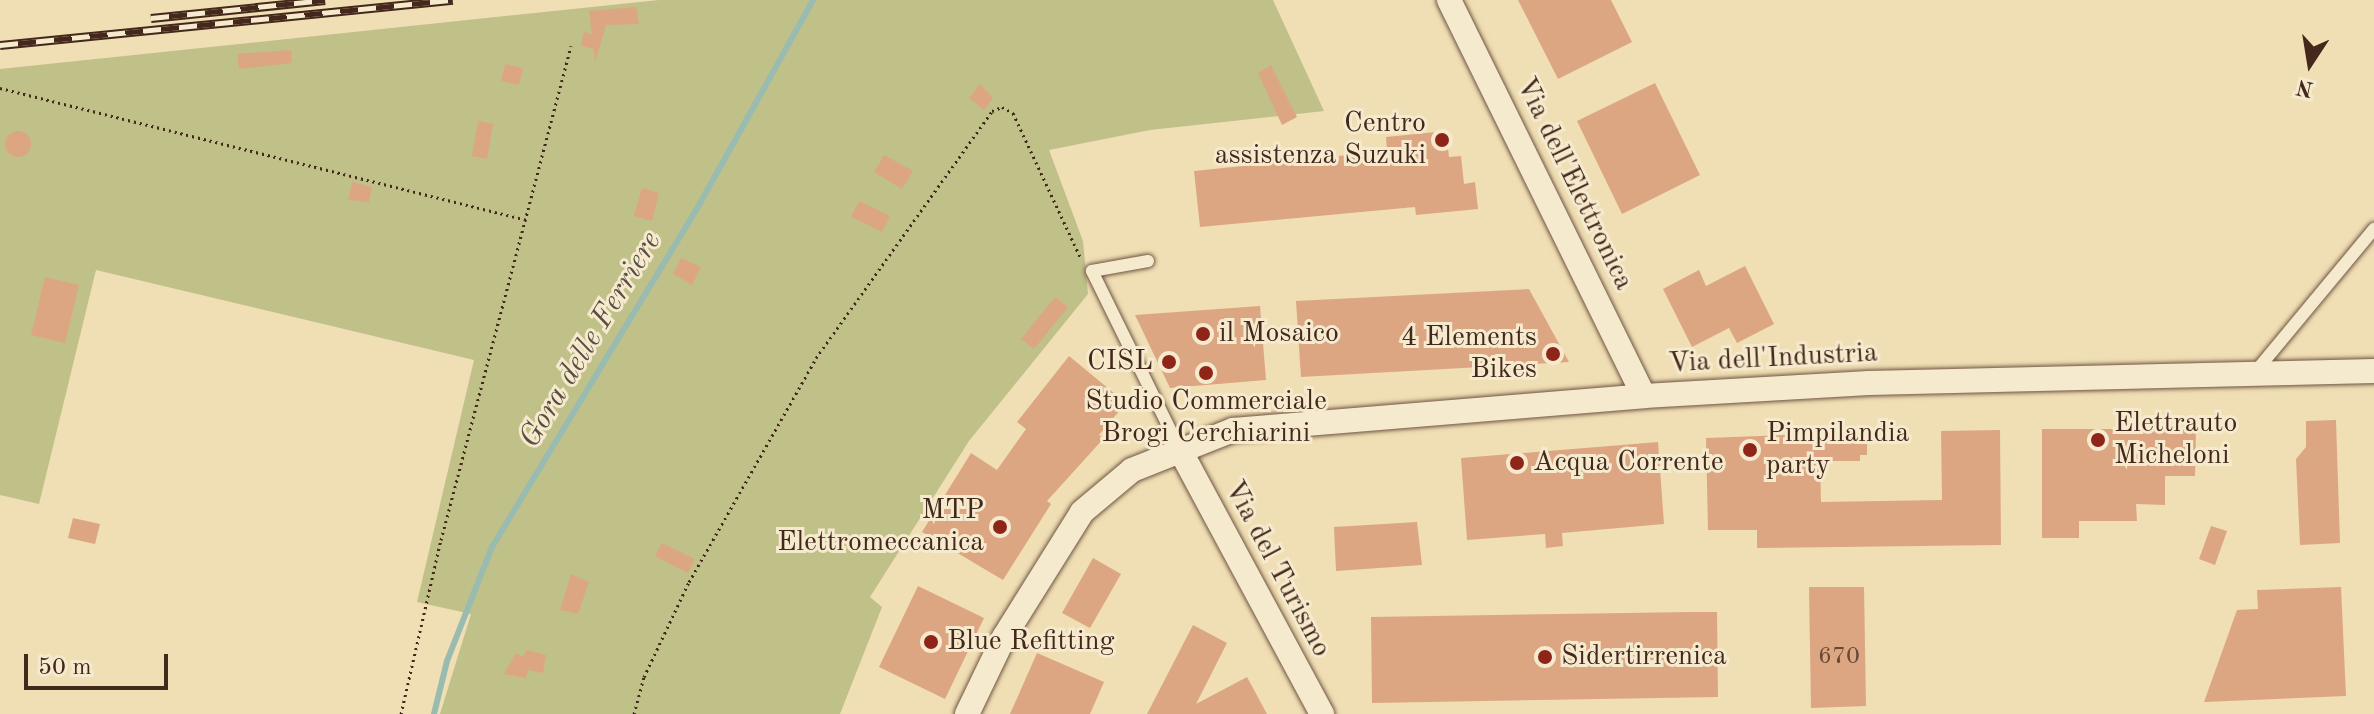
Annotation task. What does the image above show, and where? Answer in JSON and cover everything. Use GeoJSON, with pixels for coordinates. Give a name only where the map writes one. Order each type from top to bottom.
{"type":"FeatureCollection","features":[{"type":"Feature","properties":{"kind":"street","name":"Via dell'Elettronica"},"geometry":{"type":"LineString","coordinates":[[1449,0],[1644,396]]}},
{"type":"Feature","properties":{"kind":"street","name":"Via dell'Industria"},"geometry":{"type":"LineString","coordinates":[[967,714],[1004,637],[1082,512],[1123,476],[1256,426],[1644,396],[1869,383],[2250,378],[2374,371]]}},
{"type":"Feature","properties":{"kind":"street","name":"Via del Turismo"},"geometry":{"type":"LineString","coordinates":[[1181,452],[1322,714]]}},
{"type":"Feature","properties":{"kind":"lane"},"geometry":{"type":"LineString","coordinates":[[2250,378],[2374,229]]}},
{"type":"Feature","properties":{"kind":"lane"},"geometry":{"type":"LineString","coordinates":[[1148,261],[1092,271],[1181,452]]}},
{"type":"Feature","properties":{"kind":"path"},"geometry":{"type":"LineString","coordinates":[[401,714],[441,540],[571,46]]}},
{"type":"Feature","properties":{"kind":"path"},"geometry":{"type":"LineString","coordinates":[[0,88],[527,220]]}},
{"type":"Feature","properties":{"kind":"path"},"geometry":{"type":"LineString","coordinates":[[634,714],[644,677],[689,582],[816,358],[992,111],[1002,107],[1013,113],[1079,257],[1092,271]]}},
{"type":"Feature","properties":{"kind":"green space"},"geometry":{"type":"Polygon","coordinates":[[[659,0],[1273,0],[1324,111],[1150,130],[1049,150],[1083,241],[1088,294],[969,441],[870,597],[882,607],[840,714],[440,714],[471,614],[417,602],[474,360],[96,270],[39,504],[0,495],[0,69],[659,0]]]}},
{"type":"Feature","properties":{"kind":"building"},"geometry":{"type":"Polygon","coordinates":[[[1518,0],[1611,0],[1632,42],[1558,79],[1518,0]]]}},
{"type":"Feature","properties":{"kind":"building"},"geometry":{"type":"Polygon","coordinates":[[[636,7],[639,24],[606,25],[595,63],[594,49],[581,46],[584,32],[592,34],[589,11],[636,7]]]}},
{"type":"Feature","properties":{"kind":"building"},"geometry":{"type":"Polygon","coordinates":[[[291,50],[292,63],[239,69],[237,54],[291,50]]]}},
{"type":"Feature","properties":{"kind":"building"},"geometry":{"type":"Polygon","coordinates":[[[505,64],[523,68],[519,85],[501,81],[505,64]]]}},
{"type":"Feature","properties":{"kind":"building"},"geometry":{"type":"Polygon","coordinates":[[[1271,65],[1297,117],[1282,125],[1258,73],[1271,65]]]}},
{"type":"Feature","properties":{"kind":"building"},"geometry":{"type":"Polygon","coordinates":[[[1655,83],[1700,175],[1622,214],[1577,121],[1655,83]]]}},
{"type":"Feature","properties":{"kind":"building"},"geometry":{"type":"Polygon","coordinates":[[[980,84],[993,98],[984,110],[969,98],[980,84]]]}},
{"type":"Feature","properties":{"kind":"building"},"geometry":{"type":"Polygon","coordinates":[[[478,121],[493,124],[487,159],[472,156],[478,121]]]}},
{"type":"Feature","properties":{"kind":"building"},"geometry":{"type":"Polygon","coordinates":[[[18,131],[27,135],[31,144],[27,153],[18,157],[9,153],[5,144],[9,135],[18,131]]]}},
{"type":"Feature","properties":{"kind":"building"},"geometry":{"type":"Polygon","coordinates":[[[1446,131],[1449,157],[1461,156],[1464,184],[1475,182],[1478,209],[1416,215],[1415,207],[1200,227],[1194,171],[1387,151],[1386,137],[1446,131]]]}},
{"type":"Feature","properties":{"kind":"building"},"geometry":{"type":"Polygon","coordinates":[[[884,155],[913,171],[902,189],[874,172],[884,155]]]}},
{"type":"Feature","properties":{"kind":"building"},"geometry":{"type":"Polygon","coordinates":[[[352,182],[372,187],[369,202],[348,200],[352,182]]]}},
{"type":"Feature","properties":{"kind":"building"},"geometry":{"type":"Polygon","coordinates":[[[642,188],[659,193],[652,221],[634,216],[642,188]]]}},
{"type":"Feature","properties":{"kind":"building"},"geometry":{"type":"Polygon","coordinates":[[[859,201],[890,216],[882,232],[851,217],[859,201]]]}},
{"type":"Feature","properties":{"kind":"building"},"geometry":{"type":"Polygon","coordinates":[[[681,258],[701,267],[692,285],[673,274],[681,258]]]}},
{"type":"Feature","properties":{"kind":"building"},"geometry":{"type":"Polygon","coordinates":[[[1745,266],[1774,324],[1737,343],[1729,328],[1692,347],[1663,289],[1699,270],[1706,286],[1745,266]]]}},
{"type":"Feature","properties":{"kind":"building"},"geometry":{"type":"Polygon","coordinates":[[[45,277],[79,285],[65,343],[31,335],[45,277]]]}},
{"type":"Feature","properties":{"kind":"building"},"geometry":{"type":"Polygon","coordinates":[[[1529,289],[1569,362],[1301,377],[1296,301],[1529,289]]]}},
{"type":"Feature","properties":{"kind":"building"},"geometry":{"type":"Polygon","coordinates":[[[1055,297],[1068,307],[1034,349],[1021,339],[1055,297]]]}},
{"type":"Feature","properties":{"kind":"building","name":"il Mosaico"},"geometry":{"type":"Polygon","coordinates":[[[1260,306],[1266,380],[1170,388],[1135,315],[1260,306]]]}},
{"type":"Feature","properties":{"kind":"building"},"geometry":{"type":"Polygon","coordinates":[[[1069,356],[1126,403],[1099,435],[1104,438],[1047,501],[1051,504],[1003,580],[922,532],[971,453],[997,470],[1026,429],[1017,422],[1069,356]]]}},
{"type":"Feature","properties":{"kind":"building"},"geometry":{"type":"Polygon","coordinates":[[[2336,420],[2340,543],[2300,545],[2296,459],[2306,447],[2306,421],[2336,420]]]}},
{"type":"Feature","properties":{"kind":"building"},"geometry":{"type":"Polygon","coordinates":[[[2042,429],[2196,429],[2195,476],[2165,476],[2165,505],[2136,504],[2137,521],[2079,521],[2079,538],[2042,538],[2042,429]]]}},
{"type":"Feature","properties":{"kind":"building"},"geometry":{"type":"Polygon","coordinates":[[[2000,430],[2001,545],[1757,548],[1757,530],[1708,530],[1706,438],[1867,432],[1867,455],[1860,455],[1860,461],[1820,461],[1821,502],[1942,500],[1941,431],[2000,430]]]}},
{"type":"Feature","properties":{"kind":"building"},"geometry":{"type":"Polygon","coordinates":[[[1658,442],[1664,524],[1562,533],[1563,546],[1546,548],[1545,534],[1467,540],[1461,458],[1658,442]]]}},
{"type":"Feature","properties":{"kind":"building"},"geometry":{"type":"Polygon","coordinates":[[[73,518],[100,524],[95,544],[68,538],[73,518]]]}},
{"type":"Feature","properties":{"kind":"building"},"geometry":{"type":"Polygon","coordinates":[[[1417,522],[1422,565],[1336,571],[1334,527],[1417,522]]]}},
{"type":"Feature","properties":{"kind":"building"},"geometry":{"type":"Polygon","coordinates":[[[2211,526],[2227,531],[2215,565],[2199,559],[2211,526]]]}},
{"type":"Feature","properties":{"kind":"building"},"geometry":{"type":"Polygon","coordinates":[[[662,543],[695,559],[688,573],[655,556],[662,543]]]}},
{"type":"Feature","properties":{"kind":"building"},"geometry":{"type":"Polygon","coordinates":[[[1093,558],[1121,574],[1090,628],[1062,613],[1093,558]]]}},
{"type":"Feature","properties":{"kind":"building"},"geometry":{"type":"Polygon","coordinates":[[[571,574],[589,582],[578,614],[560,610],[571,574]]]}},
{"type":"Feature","properties":{"kind":"building","name":"Blue Refitting"},"geometry":{"type":"Polygon","coordinates":[[[918,586],[984,618],[945,699],[879,667],[918,586]]]}},
{"type":"Feature","properties":{"kind":"building"},"geometry":{"type":"Polygon","coordinates":[[[1809,587],[1864,587],[1866,706],[1811,708],[1809,587]]]}},
{"type":"Feature","properties":{"kind":"building"},"geometry":{"type":"Polygon","coordinates":[[[2341,587],[2346,696],[2204,702],[2237,610],[2258,609],[2257,590],[2341,587]]]}},
{"type":"Feature","properties":{"kind":"building","name":"Sidertirrenica"},"geometry":{"type":"Polygon","coordinates":[[[1717,612],[1718,697],[1372,703],[1371,617],[1717,612]]]}},
{"type":"Feature","properties":{"kind":"building"},"geometry":{"type":"Polygon","coordinates":[[[1193,625],[1227,643],[1196,704],[1247,677],[1267,714],[1147,714],[1193,625]]]}},
{"type":"Feature","properties":{"kind":"building"},"geometry":{"type":"Polygon","coordinates":[[[527,650],[546,655],[543,673],[528,670],[526,678],[504,674],[516,653],[523,657],[527,650]]]}},
{"type":"Feature","properties":{"kind":"building"},"geometry":{"type":"Polygon","coordinates":[[[1037,653],[1104,682],[1090,714],[1010,714],[1037,653]]]}},
{"type":"Feature","properties":{"kind":"waterway","name":"Gora delle Ferriere"},"geometry":{"type":"LineString","coordinates":[[434,714],[447,661],[492,547],[699,205],[813,0]]}},
{"type":"Feature","properties":{"kind":"railway"},"geometry":{"type":"LineString","coordinates":[[151,18],[325,0]]}},
{"type":"Feature","properties":{"kind":"railway"},"geometry":{"type":"LineString","coordinates":[[0,45],[453,0]]}},
{"type":"Feature","properties":{"kind":"place","name":"Centro assistenza Suzuki"},"geometry":{"type":"Point","coordinates":[1442,140]}},
{"type":"Feature","properties":{"kind":"place","name":"il Mosaico"},"geometry":{"type":"Point","coordinates":[1203,334]}},
{"type":"Feature","properties":{"kind":"place","name":"4 Elements Bikes"},"geometry":{"type":"Point","coordinates":[1553,354]}},
{"type":"Feature","properties":{"kind":"place","name":"CISL"},"geometry":{"type":"Point","coordinates":[1169,362]}},
{"type":"Feature","properties":{"kind":"place","name":"Studio Commerciale Brogi Cerchiarini"},"geometry":{"type":"Point","coordinates":[1206,373]}},
{"type":"Feature","properties":{"kind":"place","name":"Elettrauto Micheloni"},"geometry":{"type":"Point","coordinates":[2098,440]}},
{"type":"Feature","properties":{"kind":"place","name":"Pimpilandia party"},"geometry":{"type":"Point","coordinates":[1750,450]}},
{"type":"Feature","properties":{"kind":"place","name":"Acqua Corrente"},"geometry":{"type":"Point","coordinates":[1517,463]}},
{"type":"Feature","properties":{"kind":"place","name":"MTP Elettromeccanica"},"geometry":{"type":"Point","coordinates":[1000,527]}},
{"type":"Feature","properties":{"kind":"place","name":"Blue Refitting"},"geometry":{"type":"Point","coordinates":[931,642]}},
{"type":"Feature","properties":{"kind":"place","name":"Sidertirrenica"},"geometry":{"type":"Point","coordinates":[1545,657]}}]}
